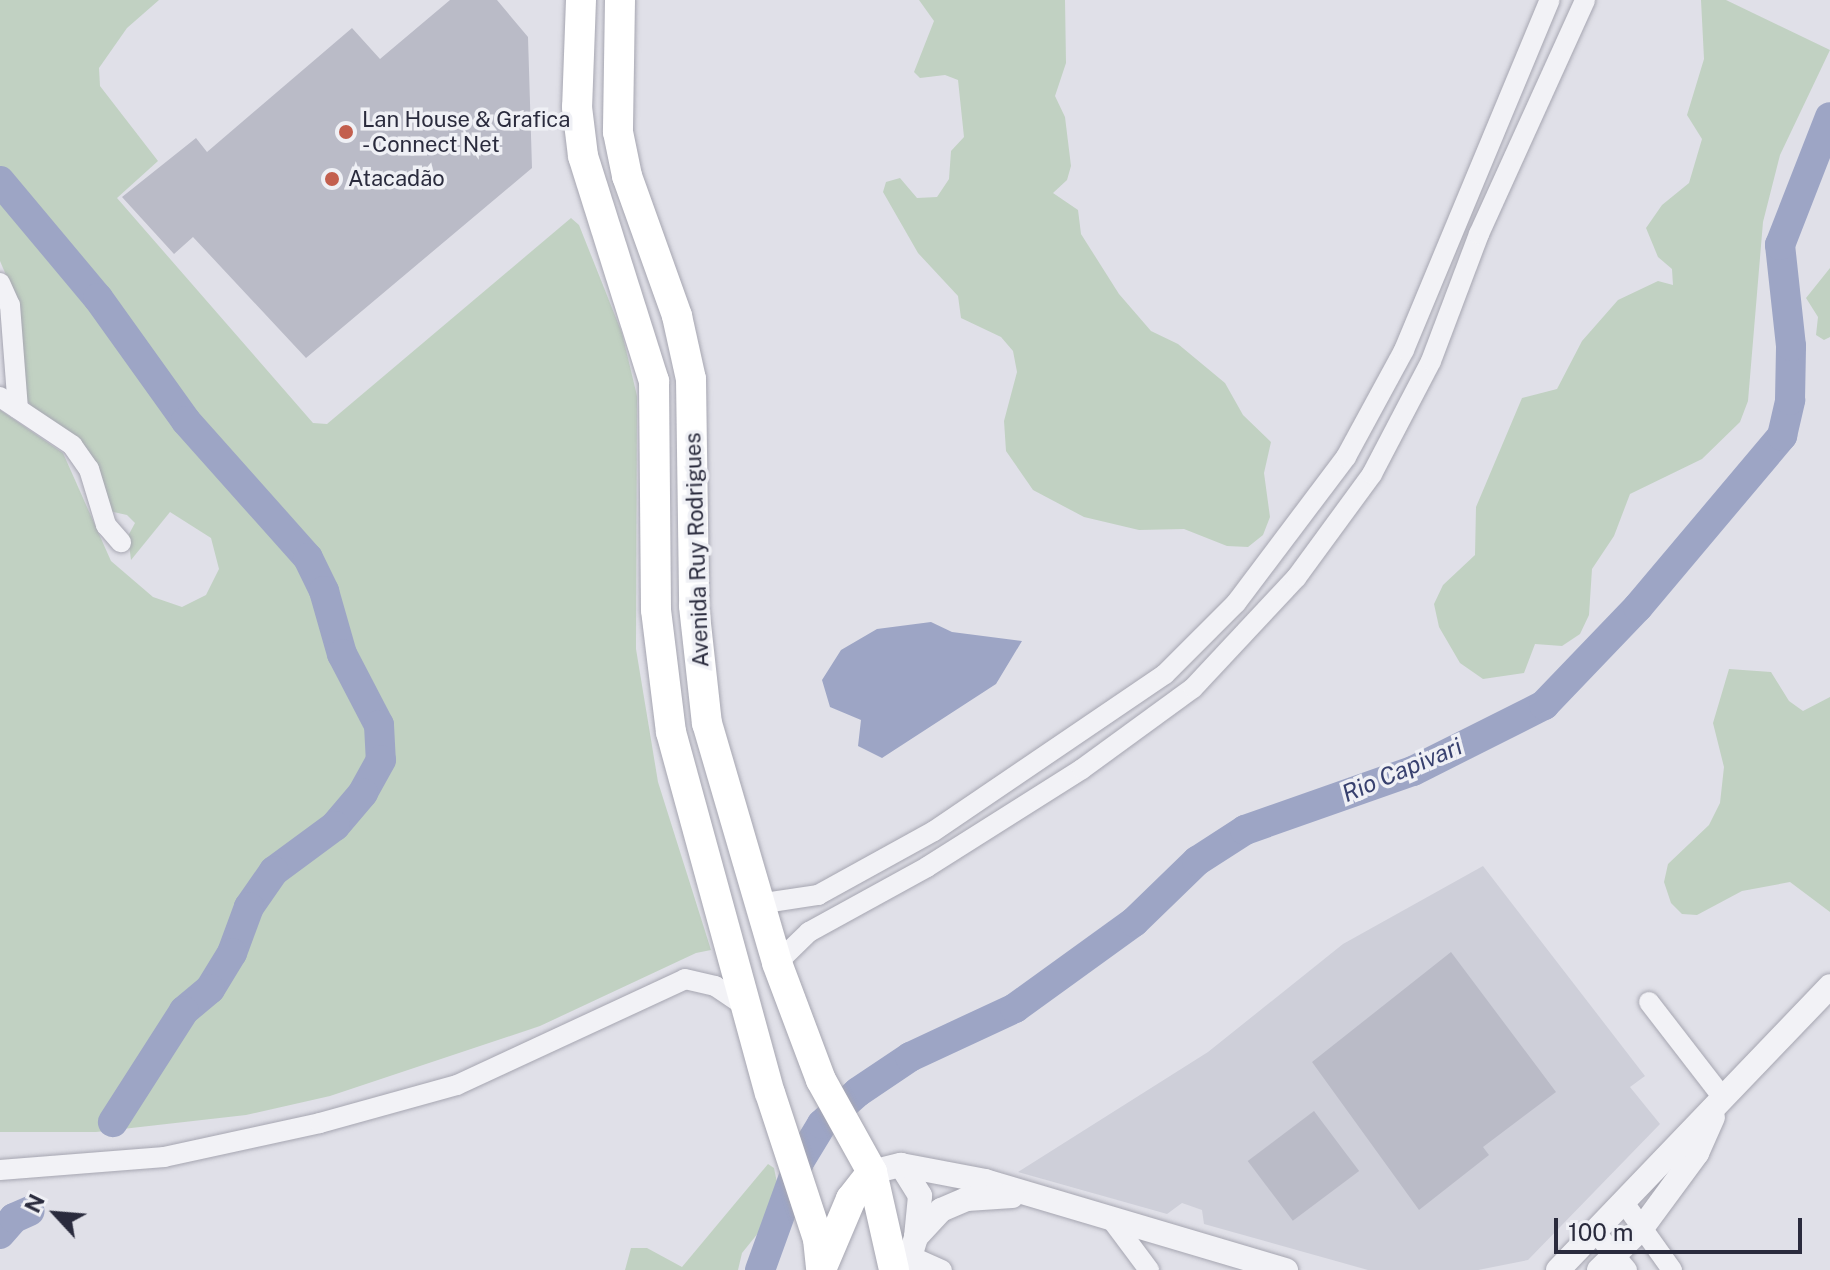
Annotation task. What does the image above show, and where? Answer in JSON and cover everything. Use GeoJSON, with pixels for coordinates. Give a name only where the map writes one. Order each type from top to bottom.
{"type":"FeatureCollection","features":[{"type":"Feature","properties":{"kind":"main road","name":"Avenida Ruy Rodrigues"},"geometry":{"type":"LineString","coordinates":[[581,0],[577,107],[583,156],[654,381],[655,569],[665,692],[690,812],[786,1140],[812,1216],[821,1270]]}},
{"type":"Feature","properties":{"kind":"main road","name":"Avenida Ruy Rodrigues"},"geometry":{"type":"LineString","coordinates":[[620,0],[618,132],[627,176],[677,316],[691,379],[694,606],[701,684],[716,761],[777,963],[821,1080],[865,1161],[906,1258]]}},
{"type":"Feature","properties":{"kind":"main road"},"geometry":{"type":"LineString","coordinates":[[821,1270],[865,1161]]}},
{"type":"Feature","properties":{"kind":"street"},"geometry":{"type":"LineString","coordinates":[[758,904],[818,895],[934,831],[1165,674],[1236,603],[1346,457],[1404,350],[1550,0]]}},
{"type":"Feature","properties":{"kind":"street"},"geometry":{"type":"LineString","coordinates":[[777,963],[809,932],[927,867],[1082,769],[1193,688],[1261,619],[1372,474],[1431,361],[1479,234],[1585,0]]}},
{"type":"Feature","properties":{"kind":"street"},"geometry":{"type":"LineString","coordinates":[[0,283],[10,305],[18,409]]}},
{"type":"Feature","properties":{"kind":"street"},"geometry":{"type":"LineString","coordinates":[[0,397],[72,445],[89,469],[106,525],[121,542]]}},
{"type":"Feature","properties":{"kind":"street"},"geometry":{"type":"LineString","coordinates":[[1346,457],[1372,474]]}},
{"type":"Feature","properties":{"kind":"street"},"geometry":{"type":"LineString","coordinates":[[1236,603],[1261,619]]}},
{"type":"Feature","properties":{"kind":"street"},"geometry":{"type":"LineString","coordinates":[[0,1170],[164,1157],[457,1085],[685,979],[715,986],[746,1007]]}},
{"type":"Feature","properties":{"kind":"street"},"geometry":{"type":"LineString","coordinates":[[1558,1270],[1625,1204],[1719,1097],[1830,986]]}},
{"type":"Feature","properties":{"kind":"street"},"geometry":{"type":"LineString","coordinates":[[1649,1002],[1719,1097]]}},
{"type":"Feature","properties":{"kind":"street"},"geometry":{"type":"LineString","coordinates":[[1597,1234],[1613,1265],[1697,1153],[1719,1097]]}},
{"type":"Feature","properties":{"kind":"street"},"geometry":{"type":"LineString","coordinates":[[865,1161],[901,1165],[1034,1196],[1286,1270]]}},
{"type":"Feature","properties":{"kind":"street"},"geometry":{"type":"LineString","coordinates":[[901,1165],[920,1196],[906,1258]]}},
{"type":"Feature","properties":{"kind":"street"},"geometry":{"type":"LineString","coordinates":[[906,1258],[953,1203],[1034,1196]]}},
{"type":"Feature","properties":{"kind":"street"},"geometry":{"type":"LineString","coordinates":[[1625,1204],[1672,1270]]}},
{"type":"Feature","properties":{"kind":"street"},"geometry":{"type":"LineString","coordinates":[[1111,1219],[1149,1270]]}},
{"type":"Feature","properties":{"kind":"street"},"geometry":{"type":"LineString","coordinates":[[906,1258],[942,1270]]}},
{"type":"Feature","properties":{"kind":"shaded area"},"geometry":{"type":"Polygon","coordinates":[[[1483,866],[1645,1076],[1630,1087],[1660,1124],[1528,1260],[1478,1270],[1368,1270],[1204,1224],[1202,1210],[1182,1203],[1167,1214],[1018,1172],[1208,1052],[1343,944],[1483,866]]]}},
{"type":"Feature","properties":{"kind":"green space"},"geometry":{"type":"Polygon","coordinates":[[[0,0],[159,0],[127,28],[99,68],[100,86],[158,161],[117,198],[313,423],[327,424],[571,218],[579,225],[622,333],[637,396],[636,649],[658,782],[711,950],[696,953],[540,1026],[330,1096],[246,1115],[96,1132],[0,1132],[0,410],[63,453],[111,561],[153,597],[182,607],[206,595],[219,569],[211,538],[170,512],[131,560],[128,536],[135,523],[127,515],[109,511],[27,400],[18,303],[0,261],[0,0]]]}},
{"type":"Feature","properties":{"kind":"green space"},"geometry":{"type":"Polygon","coordinates":[[[919,0],[1065,0],[1066,63],[1055,96],[1065,117],[1071,166],[1067,180],[1053,193],[1078,210],[1081,234],[1119,294],[1151,331],[1178,344],[1225,383],[1243,415],[1271,442],[1264,473],[1270,517],[1263,535],[1248,547],[1227,546],[1184,529],[1139,530],[1084,517],[1033,490],[1006,451],[1004,421],[1017,372],[1013,351],[1001,337],[961,318],[958,296],[918,253],[883,192],[886,182],[900,178],[917,198],[937,197],[949,179],[951,151],[964,137],[958,80],[945,75],[920,78],[914,72],[934,21],[919,0]]]}},
{"type":"Feature","properties":{"kind":"green space"},"geometry":{"type":"Polygon","coordinates":[[[1701,0],[1726,0],[1830,50],[1780,155],[1763,222],[1748,401],[1740,422],[1702,459],[1630,494],[1614,536],[1592,569],[1589,615],[1580,634],[1562,646],[1535,644],[1524,673],[1483,679],[1460,663],[1439,627],[1434,604],[1443,585],[1475,555],[1476,507],[1522,398],[1557,389],[1582,341],[1618,300],[1658,281],[1673,285],[1672,269],[1658,257],[1646,228],[1662,205],[1689,183],[1702,139],[1687,115],[1704,59],[1701,0]]]}},
{"type":"Feature","properties":{"kind":"green space"},"geometry":{"type":"Polygon","coordinates":[[[1830,268],[1830,337],[1824,340],[1816,335],[1818,317],[1806,298],[1830,268]]]}},
{"type":"Feature","properties":{"kind":"green space"},"geometry":{"type":"Polygon","coordinates":[[[1729,669],[1771,672],[1789,701],[1803,711],[1830,697],[1830,912],[1790,882],[1742,891],[1697,915],[1682,914],[1671,903],[1664,882],[1668,864],[1709,825],[1720,803],[1724,767],[1713,723],[1729,669]]]}},
{"type":"Feature","properties":{"kind":"green space"},"geometry":{"type":"Polygon","coordinates":[[[768,1164],[774,1168],[780,1197],[775,1212],[742,1253],[738,1270],[625,1270],[631,1248],[647,1248],[682,1267],[768,1164]]]}},
{"type":"Feature","properties":{"kind":"water"},"geometry":{"type":"Polygon","coordinates":[[[931,622],[952,632],[1022,641],[996,684],[882,758],[858,746],[861,720],[830,707],[822,680],[841,650],[877,629],[931,622]]]}},
{"type":"Feature","properties":{"kind":"building","name":"Atacadão"},"geometry":{"type":"Polygon","coordinates":[[[450,0],[497,0],[528,37],[532,168],[306,358],[193,237],[174,254],[122,197],[196,138],[207,152],[352,28],[380,59],[450,0]]]}},
{"type":"Feature","properties":{"kind":"building"},"geometry":{"type":"Polygon","coordinates":[[[1451,952],[1556,1092],[1483,1147],[1489,1155],[1419,1210],[1312,1062],[1451,952]]]}},
{"type":"Feature","properties":{"kind":"building"},"geometry":{"type":"Polygon","coordinates":[[[1314,1111],[1359,1171],[1293,1221],[1248,1161],[1314,1111]]]}},
{"type":"Feature","properties":{"kind":"waterway","name":"Rio Capivari"},"geometry":{"type":"LineString","coordinates":[[760,1270],[799,1162],[822,1124],[858,1092],[910,1057],[1015,1008],[1134,922],[1197,861],[1245,830],[1413,771],[1544,705],[1638,607],[1782,436],[1790,400],[1791,346],[1780,245],[1830,117]]}},
{"type":"Feature","properties":{"kind":"waterway"},"geometry":{"type":"LineString","coordinates":[[0,181],[98,298],[186,421],[308,558],[324,591],[342,654],[379,725],[381,760],[363,793],[335,826],[274,871],[249,907],[232,953],[210,989],[184,1011],[113,1122]]}},
{"type":"Feature","properties":{"kind":"waterway"},"geometry":{"type":"LineString","coordinates":[[0,1234],[14,1218],[30,1211]]}},
{"type":"Feature","properties":{"kind":"place","name":"Lan House & Grafica - Connect Net"},"geometry":{"type":"Point","coordinates":[346,132]}},
{"type":"Feature","properties":{"kind":"place","name":"Atacadão"},"geometry":{"type":"Point","coordinates":[332,179]}}]}
